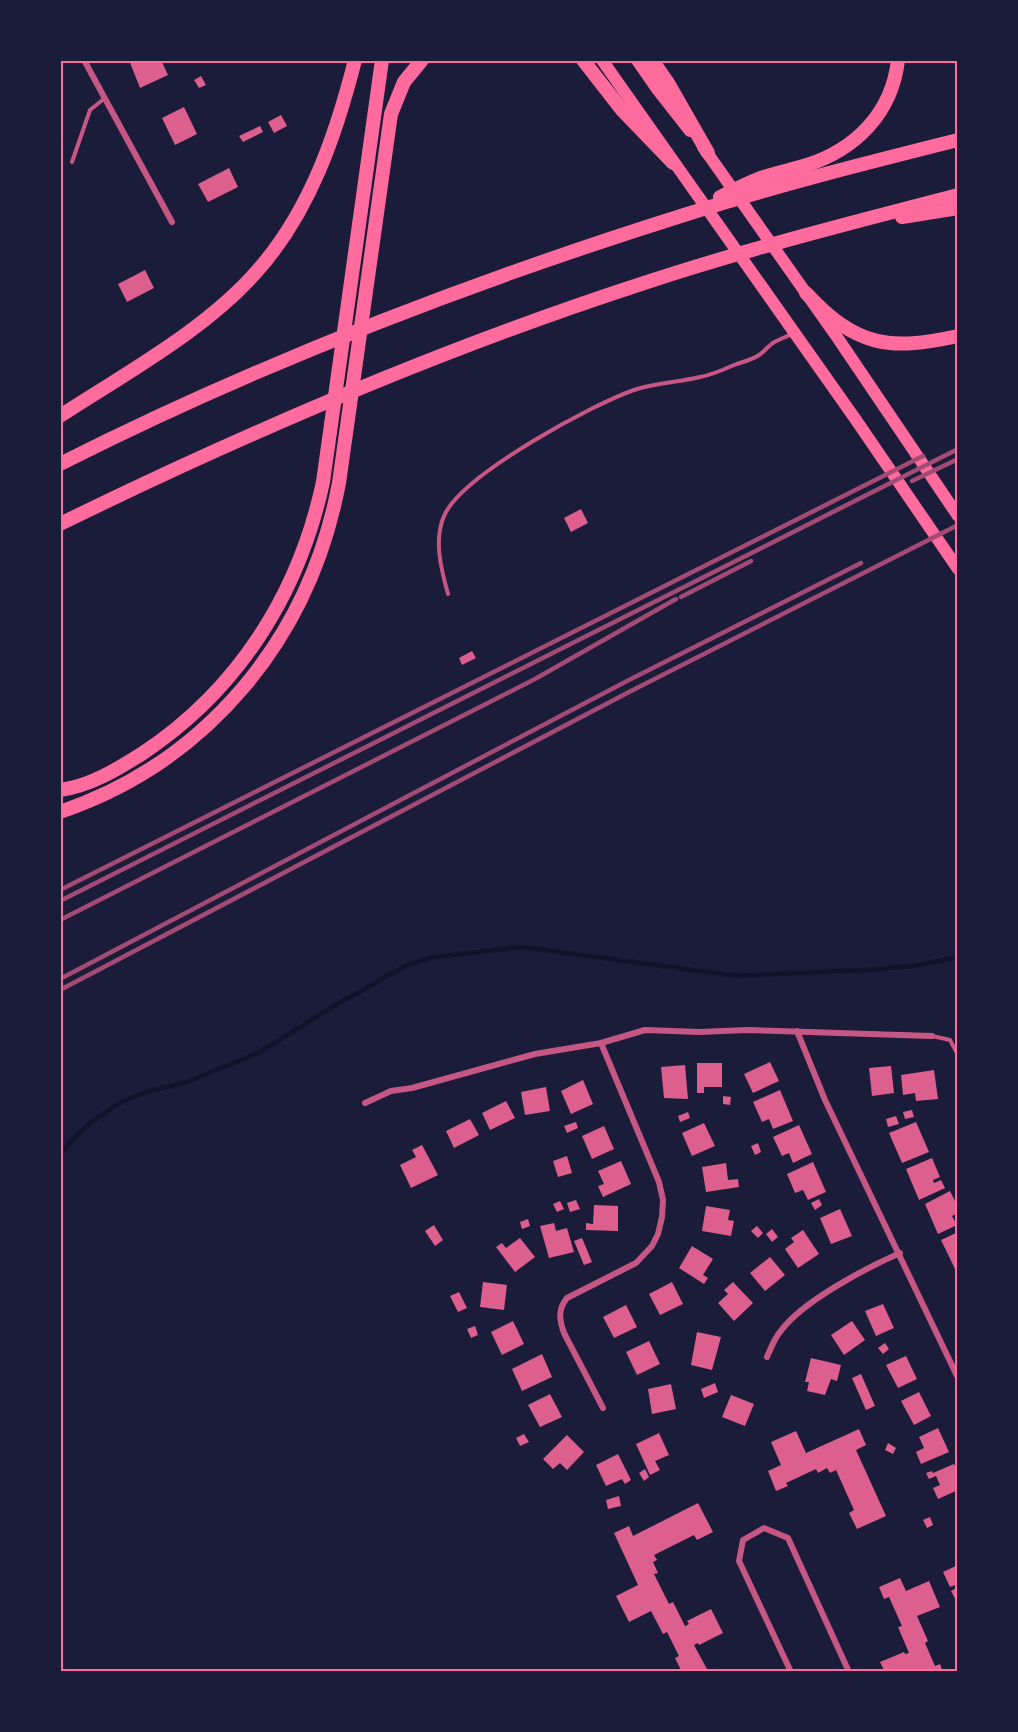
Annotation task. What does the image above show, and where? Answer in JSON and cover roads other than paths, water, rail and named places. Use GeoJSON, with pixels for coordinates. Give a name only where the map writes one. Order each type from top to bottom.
{"type":"FeatureCollection","features":[{"type":"Feature","properties":{"kind":"highway"},"geometry":{"type":"LineString","coordinates":[[60,416],[188,332],[226,302],[259,270],[286,234],[307,197],[330,144],[355,60]]}},
{"type":"Feature","properties":{"kind":"highway"},"geometry":{"type":"LineString","coordinates":[[60,790],[101,777],[156,745],[190,718],[237,669],[264,630],[291,582],[317,511],[327,456],[382,60]]}},
{"type":"Feature","properties":{"kind":"highway"},"geometry":{"type":"LineString","coordinates":[[380,86],[393,60]]}},
{"type":"Feature","properties":{"kind":"highway"},"geometry":{"type":"LineString","coordinates":[[60,812],[101,796],[159,764],[210,723],[253,677],[289,624],[312,577],[332,516],[344,450],[391,114],[404,82],[422,60]]}},
{"type":"Feature","properties":{"kind":"highway"},"geometry":{"type":"LineString","coordinates":[[584,60],[622,110],[674,163]]}},
{"type":"Feature","properties":{"kind":"highway"},"geometry":{"type":"LineString","coordinates":[[652,60],[708,153]]}},
{"type":"Feature","properties":{"kind":"highway"},"geometry":{"type":"LineString","coordinates":[[687,214],[757,179],[827,157],[858,139],[879,115],[887,100],[893,86],[898,60]]}},
{"type":"Feature","properties":{"kind":"highway"},"geometry":{"type":"LineString","coordinates":[[60,464],[168,412],[380,322],[516,270],[687,214],[828,173],[958,140]]}},
{"type":"Feature","properties":{"kind":"highway"},"geometry":{"type":"LineString","coordinates":[[60,524],[254,432],[369,383],[481,340],[676,273],[958,195]]}},
{"type":"Feature","properties":{"kind":"highway"},"geometry":{"type":"LineString","coordinates":[[847,224],[943,212],[958,208]]}},
{"type":"Feature","properties":{"kind":"highway"},"geometry":{"type":"LineString","coordinates":[[806,293],[835,320],[879,342],[904,345],[958,336]]}},
{"type":"Feature","properties":{"kind":"main road"},"geometry":{"type":"LineString","coordinates":[[602,60],[856,420],[958,569]]}},
{"type":"Feature","properties":{"kind":"main road"},"geometry":{"type":"LineString","coordinates":[[637,60],[708,153],[958,516]]}},
{"type":"Feature","properties":{"kind":"street"},"geometry":{"type":"LineString","coordinates":[[84,60],[172,222]]}},
{"type":"Feature","properties":{"kind":"street"},"geometry":{"type":"LineString","coordinates":[[365,1103],[391,1091],[412,1088],[535,1054],[601,1043],[645,1030],[797,1031],[932,1036]]}},
{"type":"Feature","properties":{"kind":"street"},"geometry":{"type":"LineString","coordinates":[[797,1031],[825,1100],[958,1378]]}},
{"type":"Feature","properties":{"kind":"street"},"geometry":{"type":"LineString","coordinates":[[601,1043],[632,1121],[651,1161],[663,1200],[658,1234],[652,1246],[636,1263],[567,1298],[561,1309],[560,1321],[564,1333],[603,1408]]}},
{"type":"Feature","properties":{"kind":"street"},"geometry":{"type":"LineString","coordinates":[[767,1357],[780,1330],[796,1314],[864,1270],[900,1253]]}},
{"type":"Feature","properties":{"kind":"street"},"geometry":{"type":"LineString","coordinates":[[791,1672],[739,1561],[743,1540],[764,1528],[788,1538],[849,1672]]}},
{"type":"Feature","properties":{"kind":"lane"},"geometry":{"type":"LineString","coordinates":[[72,162],[90,110],[105,98]]}},
{"type":"Feature","properties":{"kind":"lane"},"geometry":{"type":"LineString","coordinates":[[448,594],[439,549],[440,529],[445,512],[459,496],[497,465],[529,443],[610,400],[638,389],[700,377],[732,366],[759,356],[772,343],[794,333]]}},
{"type":"Feature","properties":{"kind":"lane"},"geometry":{"type":"LineString","coordinates":[[932,1036],[950,1040],[958,1054]]}},
{"type":"Feature","properties":{"kind":"waterway"},"geometry":{"type":"LineString","coordinates":[[60,1155],[93,1121],[118,1104],[145,1092],[187,1082],[258,1053],[407,965],[434,957],[522,947],[737,976],[913,966],[958,957]]}},
{"type":"Feature","properties":{"kind":"railway"},"geometry":{"type":"LineString","coordinates":[[60,901],[958,449]]}},
{"type":"Feature","properties":{"kind":"railway"},"geometry":{"type":"LineString","coordinates":[[60,890],[923,456]]}},
{"type":"Feature","properties":{"kind":"railway"},"geometry":{"type":"LineString","coordinates":[[912,481],[958,459]]}},
{"type":"Feature","properties":{"kind":"railway"},"geometry":{"type":"LineString","coordinates":[[60,990],[631,691],[958,525]]}},
{"type":"Feature","properties":{"kind":"railway"},"geometry":{"type":"LineString","coordinates":[[681,597],[751,561]]}},
{"type":"Feature","properties":{"kind":"railway"},"geometry":{"type":"LineString","coordinates":[[60,979],[627,681],[861,563]]}},
{"type":"Feature","properties":{"kind":"railway"},"geometry":{"type":"LineString","coordinates":[[60,920],[535,679],[676,599]]}}]}
